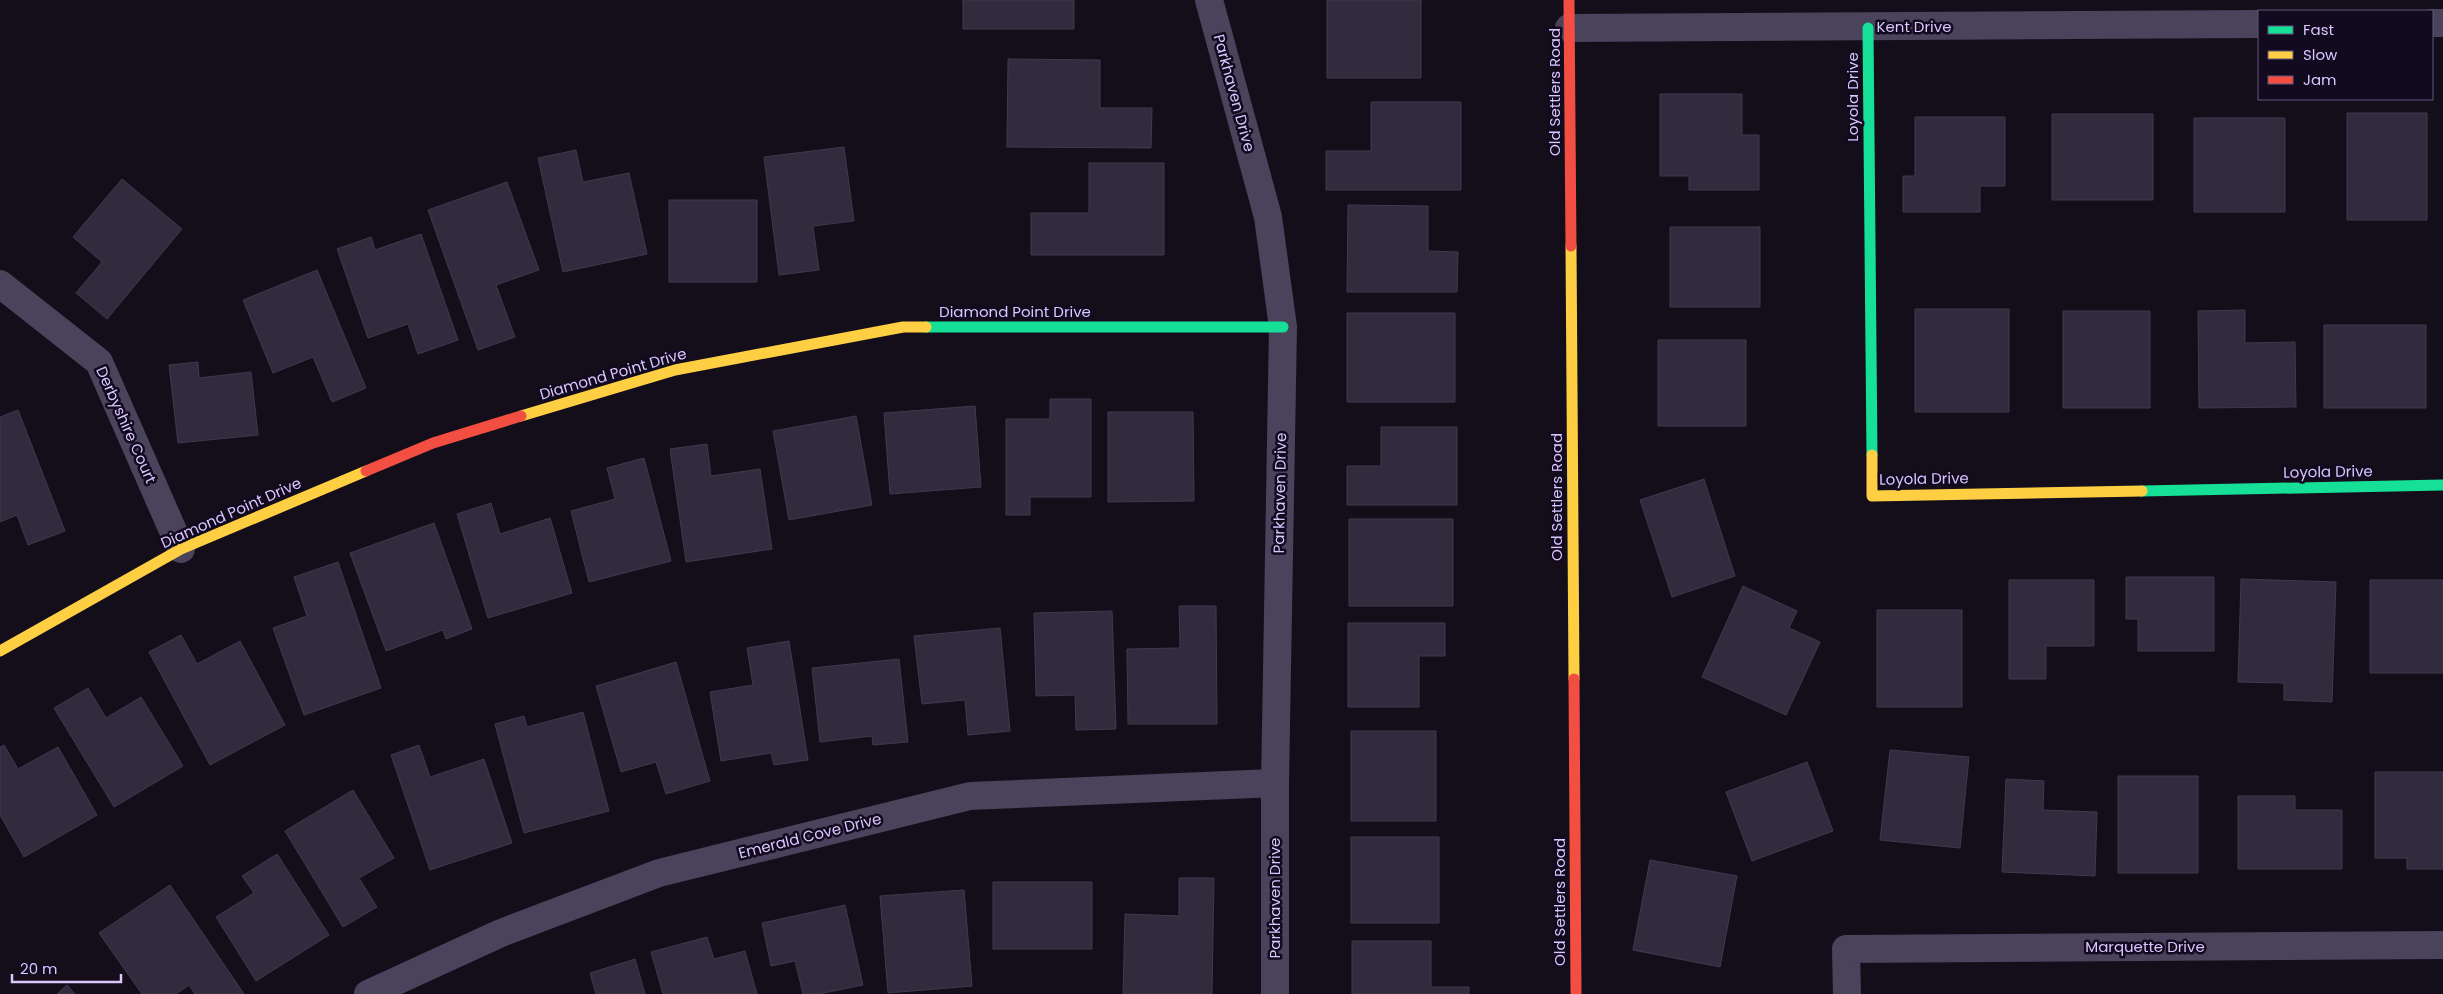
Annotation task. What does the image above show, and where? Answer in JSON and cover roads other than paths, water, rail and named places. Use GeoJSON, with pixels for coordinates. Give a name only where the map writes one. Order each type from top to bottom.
{"type":"FeatureCollection","features":[{"type":"Feature","properties":{"kind":"street","name":"Parkhaven Drive"},"geometry":{"type":"LineString","coordinates":[[1209,0],[1268,217],[1283,327],[1275,783],[1275,994]]}},
{"type":"Feature","properties":{"kind":"street","name":"Old Settlers Road"},"geometry":{"type":"LineString","coordinates":[[1569,0],[1576,994]]}},
{"type":"Feature","properties":{"kind":"street","name":"Kent Drive"},"geometry":{"type":"LineString","coordinates":[[1569,28],[1868,28],[2258,24]]}},
{"type":"Feature","properties":{"kind":"street","name":"Loyola Drive"},"geometry":{"type":"LineString","coordinates":[[1868,28],[1872,496],[2443,485]]}},
{"type":"Feature","properties":{"kind":"street","name":"Derbyshire Court"},"geometry":{"type":"LineString","coordinates":[[0,284],[100,362],[180,549]]}},
{"type":"Feature","properties":{"kind":"street","name":"Diamond Point Drive"},"geometry":{"type":"LineString","coordinates":[[0,651],[180,549],[433,443],[675,370],[903,327],[1283,327]]}},
{"type":"Feature","properties":{"kind":"street","name":"Emerald Cove Drive"},"geometry":{"type":"LineString","coordinates":[[368,994],[501,933],[660,874],[970,796],[1275,783]]}},
{"type":"Feature","properties":{"kind":"street","name":"Marquette Drive"},"geometry":{"type":"LineString","coordinates":[[1847,994],[1846,949],[2443,946]]}}]}
